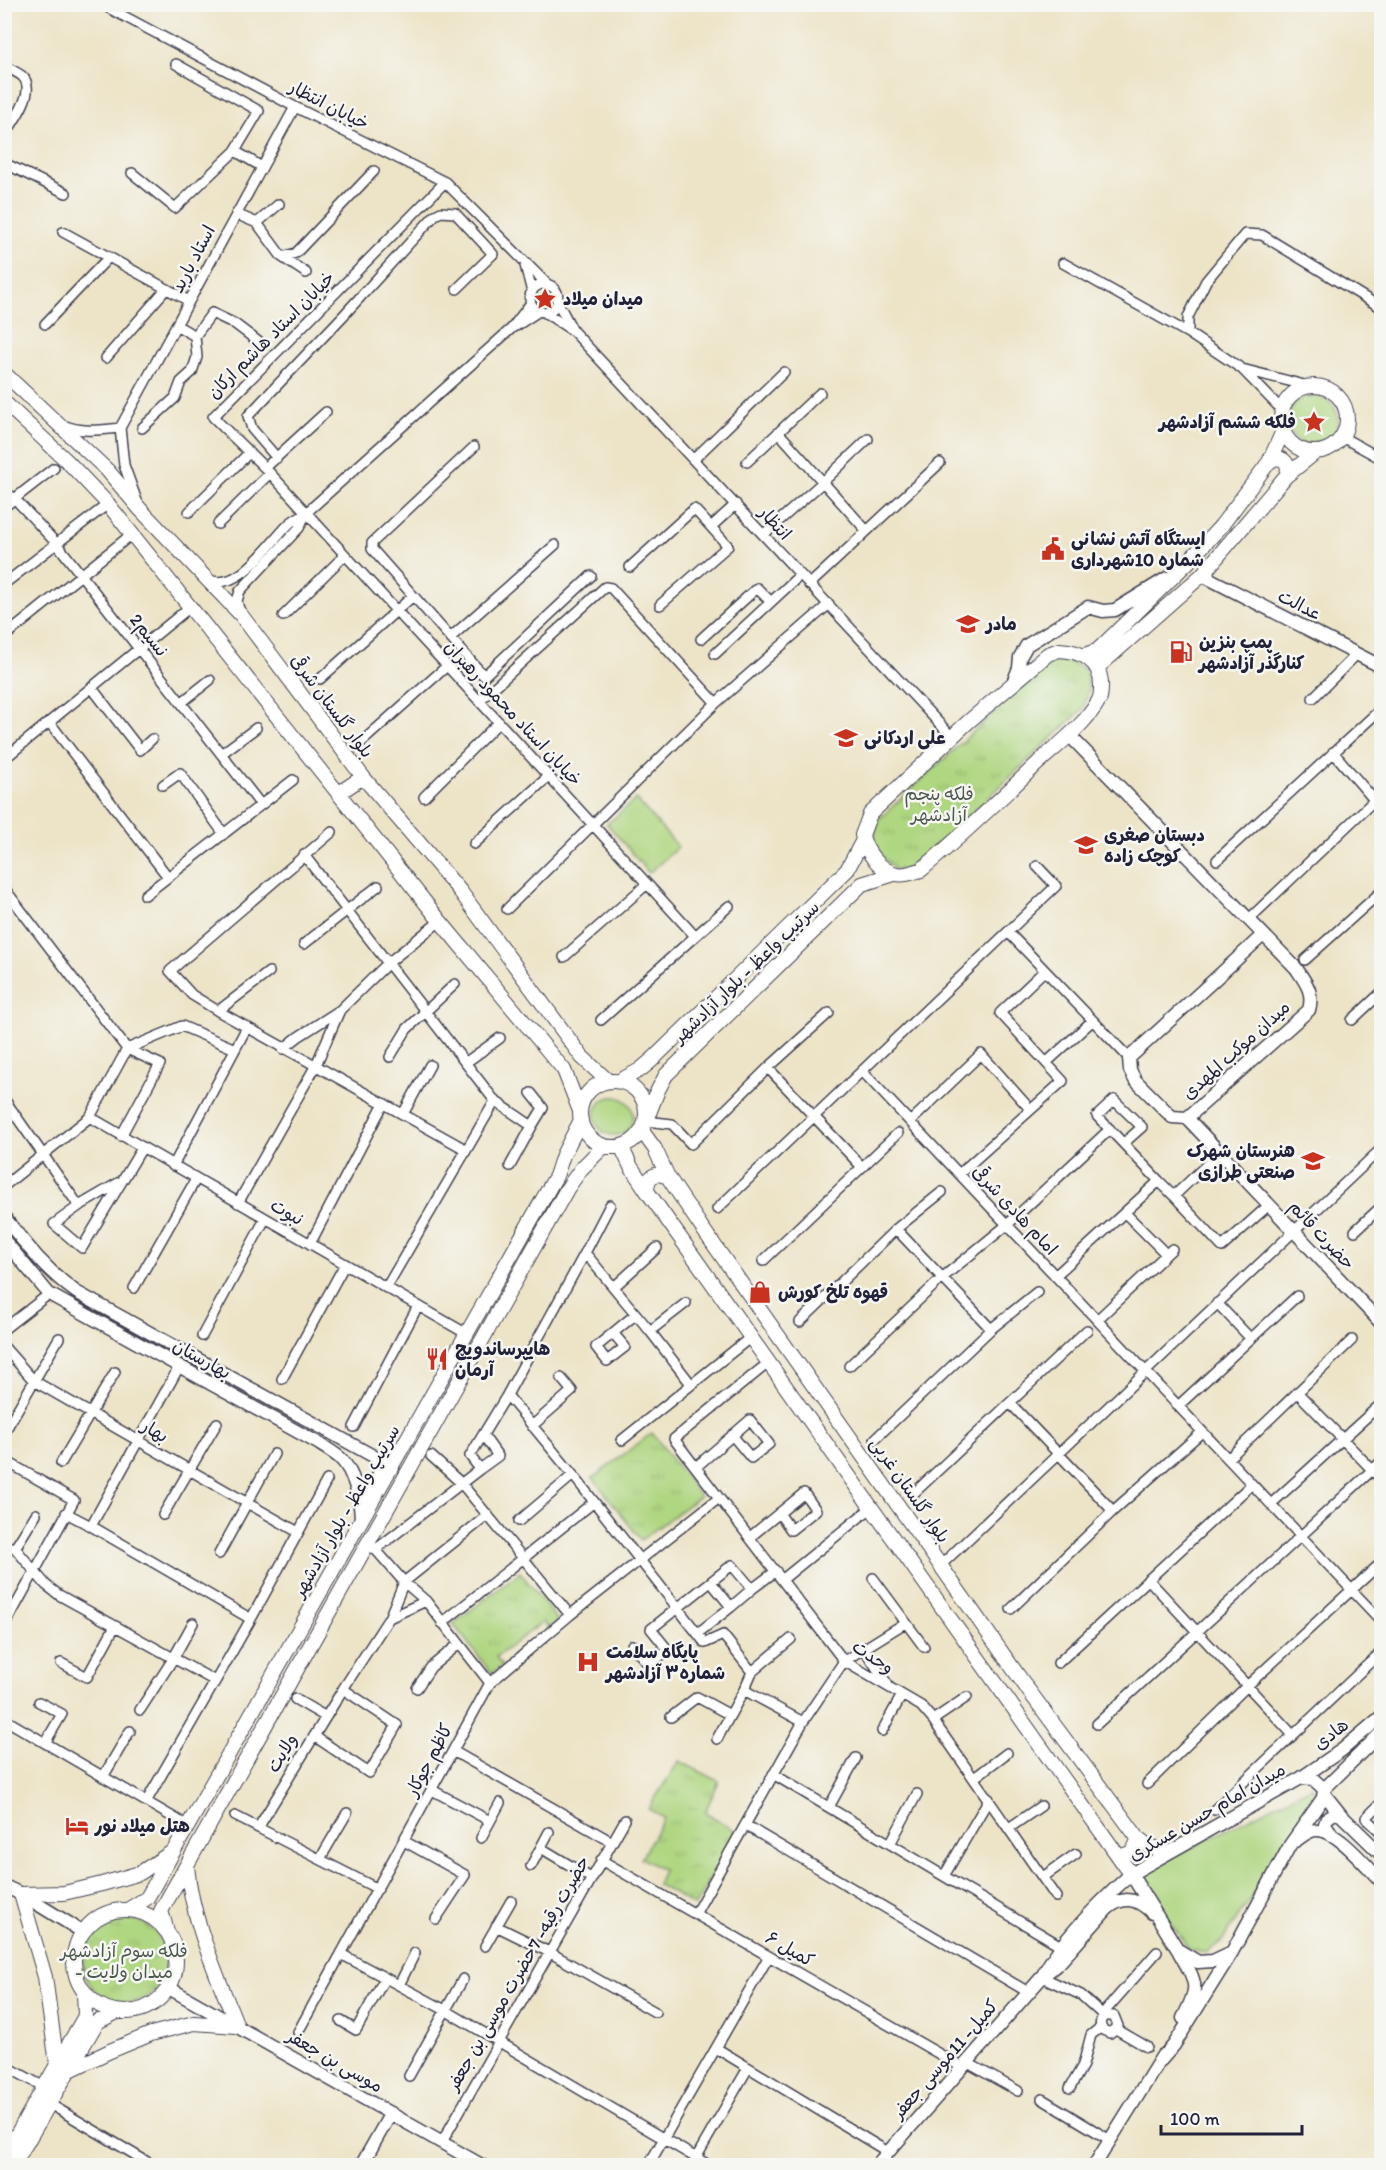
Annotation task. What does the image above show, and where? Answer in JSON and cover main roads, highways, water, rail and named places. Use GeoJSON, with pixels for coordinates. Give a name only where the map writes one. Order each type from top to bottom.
{"type":"FeatureCollection","features":[{"type":"Feature","properties":{"kind":"main road","name":"بلوار گلستان شرقی"},"geometry":{"type":"LineString","coordinates":[[4,373],[108,471],[140,509],[241,615],[363,777],[459,891],[582,1057],[614,1081]]}},
{"type":"Feature","properties":{"kind":"main road"},"geometry":{"type":"LineString","coordinates":[[1308,386],[1330,389],[1345,405],[1348,416],[1347,427],[1335,445],[1326,450],[1316,452],[1296,447],[1283,431],[1282,410],[1291,394],[1308,386]]}},
{"type":"Feature","properties":{"kind":"main road"},"geometry":{"type":"LineString","coordinates":[[4,402],[67,461],[108,504],[440,921],[564,1070],[580,1115],[589,1136],[604,1146],[621,1146],[633,1140],[644,1126],[646,1107],[641,1095],[632,1086],[614,1081],[601,1083],[589,1091],[580,1115]]}},
{"type":"Feature","properties":{"kind":"main road"},"geometry":{"type":"LineString","coordinates":[[1283,431],[1269,462],[1221,526],[1181,569],[1098,650],[1084,655],[1098,667],[1202,575],[1286,476],[1316,452]]}},
{"type":"Feature","properties":{"kind":"main road"},"geometry":{"type":"LineString","coordinates":[[1269,462],[1275,458],[1282,458],[1288,463],[1289,470],[1286,476]]}},
{"type":"Feature","properties":{"kind":"main road","name":"سرتیپ واعظ - بلوار آزادشهر"},"geometry":{"type":"LineString","coordinates":[[614,1081],[640,1070],[652,1060],[848,870],[863,840],[862,835],[870,814],[952,737],[1048,654],[1059,650],[1084,655]]}},
{"type":"Feature","properties":{"kind":"main road","name":"سرتیپ واعظ - بلوار آزادشهر"},"geometry":{"type":"LineString","coordinates":[[644,1126],[666,1075],[862,884],[876,878],[894,874],[904,875],[921,870],[1069,735],[1092,711],[1101,697],[1098,667]]}},
{"type":"Feature","properties":{"kind":"main road"},"geometry":{"type":"LineString","coordinates":[[339,793],[363,777]]}},
{"type":"Feature","properties":{"kind":"main road"},"geometry":{"type":"LineString","coordinates":[[863,840],[879,865],[894,874]]}},
{"type":"Feature","properties":{"kind":"main road"},"geometry":{"type":"LineString","coordinates":[[564,1070],[572,1071],[579,1065],[582,1057]]}},
{"type":"Feature","properties":{"kind":"main road","name":"سرتیپ واعظ - بلوار آزادشهر"},"geometry":{"type":"LineString","coordinates":[[129,1909],[147,1898],[188,1826],[361,1513],[467,1334],[556,1176],[580,1115]]}},
{"type":"Feature","properties":{"kind":"main road","name":"بلوار گلستان غربی"},"geometry":{"type":"LineString","coordinates":[[644,1126],[668,1177],[1023,1683],[1138,1838],[1147,1845],[1167,1852]]}},
{"type":"Feature","properties":{"kind":"main road","name":"سرتیپ واعظ - بلوار آزادشهر"},"geometry":{"type":"LineString","coordinates":[[167,1931],[161,1911],[372,1546],[567,1189],[581,1169],[604,1146]]}},
{"type":"Feature","properties":{"kind":"main road"},"geometry":{"type":"LineString","coordinates":[[621,1146],[631,1167],[647,1191],[1131,1874]]}},
{"type":"Feature","properties":{"kind":"main road"},"geometry":{"type":"LineString","coordinates":[[563,1155],[572,1155],[579,1161],[581,1169]]}},
{"type":"Feature","properties":{"kind":"main road"},"geometry":{"type":"LineString","coordinates":[[647,1191],[647,1182],[652,1175],[661,1173],[668,1177]]}},
{"type":"Feature","properties":{"kind":"main road"},"geometry":{"type":"LineString","coordinates":[[1118,1856],[1126,1856],[1132,1852],[1137,1845],[1138,1838]]}},
{"type":"Feature","properties":{"kind":"main road"},"geometry":{"type":"LineString","coordinates":[[61,2068],[45,1977],[21,1894],[64,1893],[102,1884],[140,1873],[173,1852]]}},
{"type":"Feature","properties":{"kind":"main road"},"geometry":{"type":"LineString","coordinates":[[61,2068],[151,2034],[194,2023],[237,2026],[198,1923],[189,1894],[187,1866]]}},
{"type":"Feature","properties":{"kind":"main road"},"geometry":{"type":"LineString","coordinates":[[129,1909],[144,1912],[157,1920],[167,1931],[174,1944],[177,1959],[175,1974],[169,1988],[159,2000],[147,2008],[133,2012],[117,2012],[93,2001],[84,1992],[76,1977],[74,1962],[76,1946],[83,1932],[95,1919],[111,1911],[129,1909]]}},
{"type":"Feature","properties":{"kind":"main road"},"geometry":{"type":"LineString","coordinates":[[13,2166],[48,2103],[85,2016],[84,1992]]}},
{"type":"Feature","properties":{"kind":"main road"},"geometry":{"type":"LineString","coordinates":[[4,2157],[44,2087],[96,2022],[117,2012]]}},
{"type":"Feature","properties":{"kind":"place","name":"میدان میلاد"},"geometry":{"type":"Point","coordinates":[545,299]}},
{"type":"Feature","properties":{"kind":"place","name":"فلکه ششم آزادشهر"},"geometry":{"type":"Point","coordinates":[1314,422]}},
{"type":"Feature","properties":{"kind":"place","name":"ایستگاه آتش نشانی شماره 10شهرداری"},"geometry":{"type":"Point","coordinates":[1053,549]}},
{"type":"Feature","properties":{"kind":"place","name":"مادر"},"geometry":{"type":"Point","coordinates":[968,624]}},
{"type":"Feature","properties":{"kind":"place","name":"پمپ بنزین کنارگذر آزادشهر"},"geometry":{"type":"Point","coordinates":[1181,652]}},
{"type":"Feature","properties":{"kind":"place","name":"علی اردکانی"},"geometry":{"type":"Point","coordinates":[846,738]}},
{"type":"Feature","properties":{"kind":"place","name":"دبستان صغری کوچک زاده"},"geometry":{"type":"Point","coordinates":[1086,845]}},
{"type":"Feature","properties":{"kind":"place","name":"هنرستان شهرک صنعتی طرازی"},"geometry":{"type":"Point","coordinates":[1313,1161]}},
{"type":"Feature","properties":{"kind":"place","name":"قهوه تلخ کورش"},"geometry":{"type":"Point","coordinates":[760,1292]}},
{"type":"Feature","properties":{"kind":"place","name":"هایپرساندویچ آرمان"},"geometry":{"type":"Point","coordinates":[437,1359]}},
{"type":"Feature","properties":{"kind":"place","name":"پایگاه سلامت شماره۳ آزادشهر"},"geometry":{"type":"Point","coordinates":[588,1662]}},
{"type":"Feature","properties":{"kind":"place","name":"هتل میلاد نور"},"geometry":{"type":"Point","coordinates":[77,1826]}},
{"type":"Feature","properties":{"kind":"park label","name":"فلکه پنجم آزادشهر"},"geometry":{"type":"Point","coordinates":[939,804]}},
{"type":"Feature","properties":{"kind":"park label","name":"فلکه سوم آزادشهر - میدان ولایت"},"geometry":{"type":"Point","coordinates":[124,1961]}}]}
